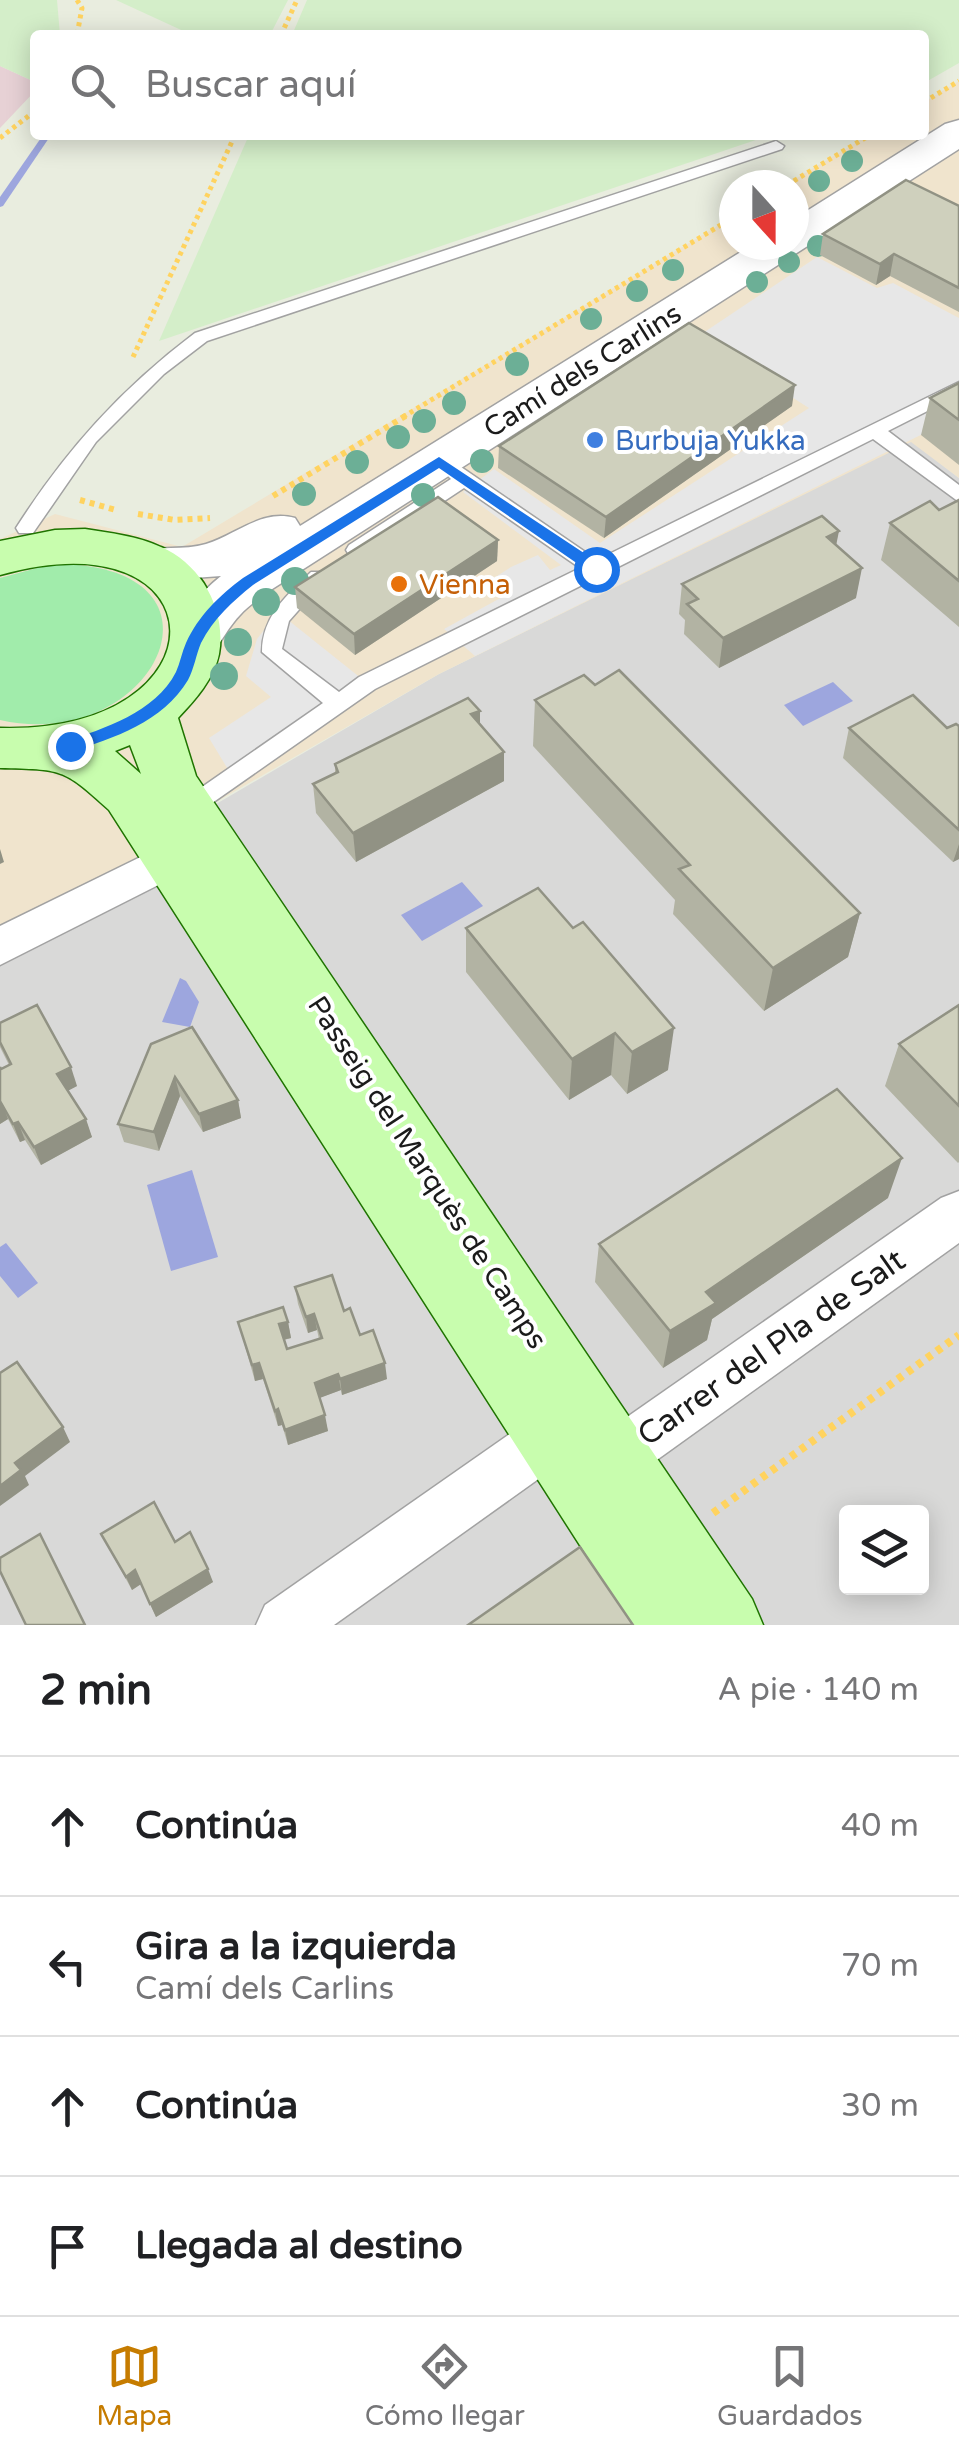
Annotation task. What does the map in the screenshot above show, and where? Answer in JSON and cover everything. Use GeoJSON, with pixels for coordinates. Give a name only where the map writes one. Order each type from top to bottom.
{"type":"FeatureCollection","features":[{"type":"Feature","properties":{"kind":"main road"},"geometry":{"type":"LineString","coordinates":[[19,525],[38,547],[88,545],[122,551],[152,564],[180,589],[190,605],[195,640],[182,676],[151,710],[106,736],[26,748]]}},
{"type":"Feature","properties":{"kind":"main road","name":"Passeig del Marquès de Camps"},"geometry":{"type":"LineString","coordinates":[[151,710],[154,745],[179,834]]}},
{"type":"Feature","properties":{"kind":"main road","name":"Passeig del Marquès de Camps"},"geometry":{"type":"LineString","coordinates":[[26,748],[87,758],[179,834],[674,1625]]}},
{"type":"Feature","properties":{"kind":"main road","name":"Passeig del Marquès de Camps"},"geometry":{"type":"LineString","coordinates":[[601,1503],[726,1625]]}},
{"type":"Feature","properties":{"kind":"street"},"geometry":{"type":"LineString","coordinates":[[929,122],[959,103]]}},
{"type":"Feature","properties":{"kind":"street"},"geometry":{"type":"LineString","coordinates":[[809,227],[959,132]]}},
{"type":"Feature","properties":{"kind":"street"},"geometry":{"type":"LineString","coordinates":[[809,198],[900,140]]}},
{"type":"Feature","properties":{"kind":"street","name":"Camí dels Carlins"},"geometry":{"type":"LineString","coordinates":[[152,564],[211,562],[263,539],[719,253]]}},
{"type":"Feature","properties":{"kind":"street","name":"Camí dels Carlins"},"geometry":{"type":"LineString","coordinates":[[195,640],[222,602],[248,581],[451,470],[759,260]]}},
{"type":"Feature","properties":{"kind":"street"},"geometry":{"type":"LineString","coordinates":[[0,948],[179,834]]}},
{"type":"Feature","properties":{"kind":"street","name":"Carrer del Pla de Salt"},"geometry":{"type":"LineString","coordinates":[[285,1625],[601,1503],[959,1214]]}},
{"type":"Feature","properties":{"kind":"lane"},"geometry":{"type":"LineString","coordinates":[[19,525],[112,414],[158,370],[201,337],[260,314],[776,146]]}},
{"type":"Feature","properties":{"kind":"lane"},"geometry":{"type":"LineString","coordinates":[[179,834],[367,683],[959,388]]}},
{"type":"Feature","properties":{"kind":"lane"},"geometry":{"type":"LineString","coordinates":[[874,430],[959,496]]}},
{"type":"Feature","properties":{"kind":"lane"},"geometry":{"type":"LineString","coordinates":[[338,703],[272,652],[271,634],[278,618],[323,572],[451,470],[596,569]]}},
{"type":"Feature","properties":{"kind":"path"},"geometry":{"type":"LineString","coordinates":[[77,0],[82,8],[78,30]]}},
{"type":"Feature","properties":{"kind":"path"},"geometry":{"type":"LineString","coordinates":[[283,30],[297,0]]}},
{"type":"Feature","properties":{"kind":"path"},"geometry":{"type":"LineString","coordinates":[[929,99],[959,80]]}},
{"type":"Feature","properties":{"kind":"path"},"geometry":{"type":"LineString","coordinates":[[0,138],[30,114]]}},
{"type":"Feature","properties":{"kind":"path"},"geometry":{"type":"LineString","coordinates":[[112,414],[125,375],[233,140]]}},
{"type":"Feature","properties":{"kind":"path"},"geometry":{"type":"LineString","coordinates":[[809,172],[862,140]]}},
{"type":"Feature","properties":{"kind":"path"},"geometry":{"type":"LineString","coordinates":[[260,503],[719,227]]}},
{"type":"Feature","properties":{"kind":"path"},"geometry":{"type":"LineString","coordinates":[[19,525],[143,516],[176,520],[216,517]]}},
{"type":"Feature","properties":{"kind":"path"},"geometry":{"type":"LineString","coordinates":[[601,1503],[959,1335]]}},
{"type":"Feature","properties":{"kind":"shaded area"},"geometry":{"type":"Polygon","coordinates":[[[0,66],[30,80],[30,96],[0,128],[0,66]]]}},
{"type":"Feature","properties":{"kind":"shaded area"},"geometry":{"type":"Polygon","coordinates":[[[959,81],[959,478],[911,442],[439,674],[190,817],[161,851],[0,930],[0,539],[55,514],[182,547],[719,225],[719,260],[809,260],[809,171],[861,140],[929,140],[929,99],[959,81]]]}},
{"type":"Feature","properties":{"kind":"shaded area"},"geometry":{"type":"Polygon","coordinates":[[[817,257],[877,288],[893,283],[959,318],[959,416],[475,656],[444,629],[513,591],[497,576],[511,567],[538,555],[550,570],[561,565],[463,492],[494,469],[600,543],[809,408],[697,337],[817,257]]]}},
{"type":"Feature","properties":{"kind":"shaded area"},"geometry":{"type":"Polygon","coordinates":[[[911,441],[959,478],[959,1625],[0,1625],[0,930],[439,674],[911,441]]]}},
{"type":"Feature","properties":{"kind":"shaded area"},"geometry":{"type":"Polygon","coordinates":[[[278,612],[367,683],[229,771],[209,738],[271,697],[246,676],[257,639],[278,612]]]}},
{"type":"Feature","properties":{"kind":"green space"},"geometry":{"type":"Polygon","coordinates":[[[0,0],[57,0],[60,30],[30,30],[30,80],[0,66],[0,0]]]}},
{"type":"Feature","properties":{"kind":"green space"},"geometry":{"type":"Polygon","coordinates":[[[116,0],[288,0],[273,30],[181,30],[116,0]]]}},
{"type":"Feature","properties":{"kind":"green space"},"geometry":{"type":"Polygon","coordinates":[[[307,0],[959,0],[959,63],[929,80],[929,30],[294,30],[307,0]]]}},
{"type":"Feature","properties":{"kind":"green space"},"geometry":{"type":"Polygon","coordinates":[[[247,140],[756,140],[159,341],[247,140]]]}},
{"type":"Feature","properties":{"kind":"green space"},"geometry":{"type":"Polygon","coordinates":[[[52,564],[112,572],[148,592],[162,622],[158,654],[136,685],[101,710],[55,723],[0,720],[0,578],[52,564]]]}},
{"type":"Feature","properties":{"kind":"water"},"geometry":{"type":"Polygon","coordinates":[[[833,682],[853,701],[803,726],[784,705],[833,682]]]}},
{"type":"Feature","properties":{"kind":"water"},"geometry":{"type":"Polygon","coordinates":[[[462,882],[483,906],[422,941],[401,915],[462,882]]]}},
{"type":"Feature","properties":{"kind":"water"},"geometry":{"type":"Polygon","coordinates":[[[180,978],[199,1002],[190,1027],[162,1022],[180,978]]]}},
{"type":"Feature","properties":{"kind":"water"},"geometry":{"type":"Polygon","coordinates":[[[192,1170],[218,1257],[171,1271],[147,1185],[192,1170]]]}},
{"type":"Feature","properties":{"kind":"water"},"geometry":{"type":"Polygon","coordinates":[[[6,1243],[38,1283],[18,1298],[0,1276],[0,1247],[6,1243]]]}},
{"type":"Feature","properties":{"kind":"building"},"geometry":{"type":"Polygon","coordinates":[[[906,180],[959,206],[959,288],[894,254],[880,264],[823,234],[906,180]]]}},
{"type":"Feature","properties":{"kind":"building"},"geometry":{"type":"Polygon","coordinates":[[[689,323],[795,385],[606,517],[499,446],[689,323]]]}},
{"type":"Feature","properties":{"kind":"building"},"geometry":{"type":"Polygon","coordinates":[[[959,383],[959,420],[930,398],[959,383]]]}},
{"type":"Feature","properties":{"kind":"building","name":"Vienna"},"geometry":{"type":"Polygon","coordinates":[[[438,497],[498,540],[354,634],[295,587],[438,497]]]}},
{"type":"Feature","properties":{"kind":"building"},"geometry":{"type":"Polygon","coordinates":[[[959,500],[959,581],[890,523],[930,501],[939,510],[959,500]]]}},
{"type":"Feature","properties":{"kind":"building"},"geometry":{"type":"Polygon","coordinates":[[[822,516],[839,531],[827,537],[862,568],[723,638],[687,604],[698,599],[682,584],[822,516]]]}},
{"type":"Feature","properties":{"kind":"building"},"geometry":{"type":"Polygon","coordinates":[[[619,670],[860,913],[773,968],[679,869],[690,865],[535,700],[584,675],[595,685],[619,670]]]}},
{"type":"Feature","properties":{"kind":"building"},"geometry":{"type":"Polygon","coordinates":[[[913,695],[947,728],[959,726],[959,830],[849,728],[913,695]]]}},
{"type":"Feature","properties":{"kind":"building"},"geometry":{"type":"Polygon","coordinates":[[[468,698],[480,711],[471,714],[504,752],[353,833],[313,784],[338,772],[335,764],[468,698]]]}},
{"type":"Feature","properties":{"kind":"building"},"geometry":{"type":"Polygon","coordinates":[[[538,888],[573,928],[583,922],[674,1028],[632,1052],[615,1033],[572,1059],[466,928],[538,888]]]}},
{"type":"Feature","properties":{"kind":"building"},"geometry":{"type":"Polygon","coordinates":[[[37,1005],[71,1067],[57,1074],[86,1119],[34,1147],[18,1122],[13,1124],[0,1101],[0,1067],[11,1064],[0,1042],[0,1023],[37,1005]]]}},
{"type":"Feature","properties":{"kind":"building"},"geometry":{"type":"Polygon","coordinates":[[[959,1005],[959,1106],[899,1044],[959,1005]]]}},
{"type":"Feature","properties":{"kind":"building"},"geometry":{"type":"Polygon","coordinates":[[[192,1027],[238,1100],[199,1114],[175,1077],[154,1132],[118,1124],[151,1044],[192,1027]]]}},
{"type":"Feature","properties":{"kind":"building"},"geometry":{"type":"Polygon","coordinates":[[[837,1089],[902,1158],[706,1292],[716,1303],[670,1331],[599,1244],[837,1089]]]}},
{"type":"Feature","properties":{"kind":"building"},"geometry":{"type":"Polygon","coordinates":[[[332,1275],[344,1311],[350,1308],[360,1335],[373,1330],[385,1363],[340,1379],[338,1374],[315,1383],[325,1415],[285,1430],[259,1363],[252,1365],[238,1322],[283,1307],[288,1322],[279,1324],[287,1349],[322,1338],[314,1314],[306,1317],[295,1287],[332,1275]]]}},
{"type":"Feature","properties":{"kind":"building"},"geometry":{"type":"Polygon","coordinates":[[[17,1362],[63,1427],[15,1463],[21,1470],[0,1486],[0,1373],[17,1362]]]}},
{"type":"Feature","properties":{"kind":"building"},"geometry":{"type":"Polygon","coordinates":[[[154,1502],[175,1542],[190,1532],[208,1569],[150,1604],[135,1570],[126,1577],[101,1534],[154,1502]]]}},
{"type":"Feature","properties":{"kind":"building"},"geometry":{"type":"Polygon","coordinates":[[[40,1534],[85,1625],[26,1625],[0,1571],[0,1558],[40,1534]]]}},
{"type":"Feature","properties":{"kind":"building"},"geometry":{"type":"Polygon","coordinates":[[[580,1547],[633,1625],[468,1625],[580,1547]]]}},
{"type":"Feature","properties":{"kind":"waterway"},"geometry":{"type":"LineString","coordinates":[[0,204],[44,140]]}},
{"type":"Feature","properties":{"kind":"place","name":"Burbuja Yukka"},"geometry":{"type":"Point","coordinates":[595,440]}},
{"type":"Feature","properties":{"kind":"place","name":"Vienna"},"geometry":{"type":"Point","coordinates":[399,584]}},
{"type":"Feature","properties":{"kind":"route"},"geometry":{"type":"LineString","coordinates":[[70,746],[106,736],[138,720],[164,700],[182,676],[195,640],[222,602],[248,581],[439,462],[596,569]]}}]}
